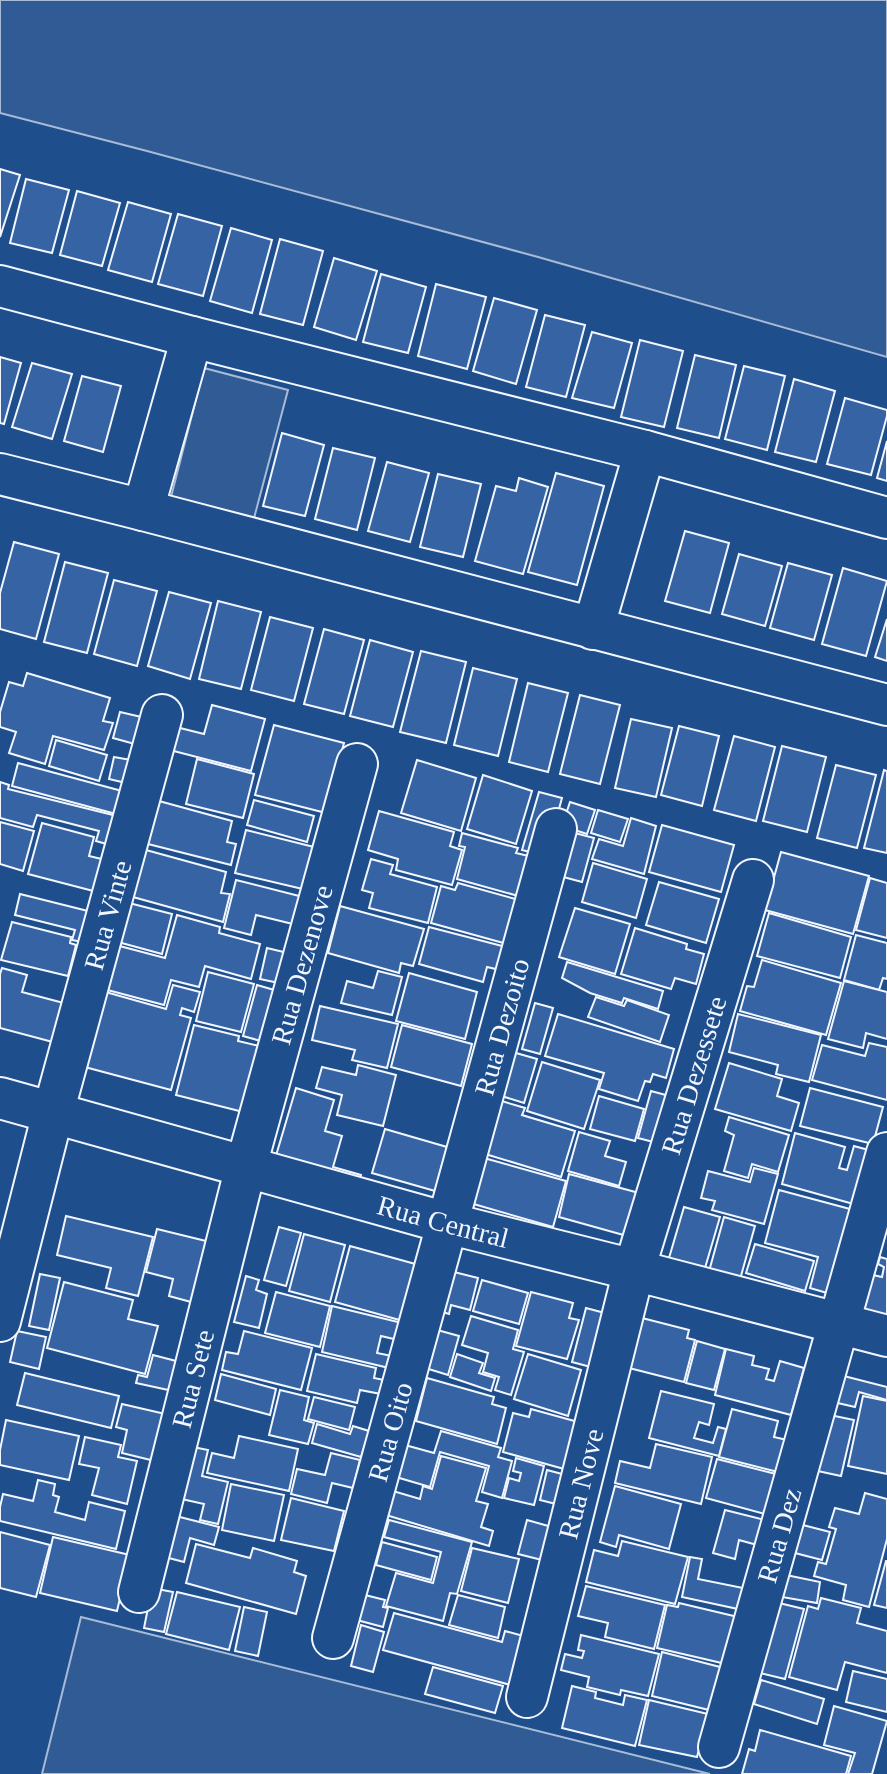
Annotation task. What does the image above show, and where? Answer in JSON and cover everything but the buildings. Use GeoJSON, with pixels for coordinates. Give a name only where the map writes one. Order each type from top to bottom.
{"type":"FeatureCollection","features":[{"type":"Feature","properties":{"kind":"street"},"geometry":{"type":"LineString","coordinates":[[0,286],[645,451],[887,518]]}},
{"type":"Feature","properties":{"kind":"street"},"geometry":{"type":"LineString","coordinates":[[143,510],[192,337]]}},
{"type":"Feature","properties":{"kind":"street"},"geometry":{"type":"LineString","coordinates":[[593,629],[645,451]]}},
{"type":"Feature","properties":{"kind":"street"},"geometry":{"type":"LineString","coordinates":[[0,474],[887,705]]}},
{"type":"Feature","properties":{"kind":"street","name":"Rua Vinte"},"geometry":{"type":"LineString","coordinates":[[0,1321],[53,1113],[162,715]]}},
{"type":"Feature","properties":{"kind":"street","name":"Rua Dezenove"},"geometry":{"type":"LineString","coordinates":[[246,1166],[357,764]]}},
{"type":"Feature","properties":{"kind":"street","name":"Rua Dezoito"},"geometry":{"type":"LineString","coordinates":[[447,1223],[556,829]]}},
{"type":"Feature","properties":{"kind":"street","name":"Rua Dezessete"},"geometry":{"type":"LineString","coordinates":[[634,1270],[753,880]]}},
{"type":"Feature","properties":{"kind":"street","name":"Rua Central"},"geometry":{"type":"LineString","coordinates":[[0,1098],[447,1223],[887,1336]]}},
{"type":"Feature","properties":{"kind":"street","name":"Rua Dez"},"geometry":{"type":"LineString","coordinates":[[719,1747],[887,1153]]}},
{"type":"Feature","properties":{"kind":"street","name":"Rua Sete"},"geometry":{"type":"LineString","coordinates":[[139,1592],[246,1166]]}},
{"type":"Feature","properties":{"kind":"street","name":"Rua Oito"},"geometry":{"type":"LineString","coordinates":[[333,1638],[447,1223]]}},
{"type":"Feature","properties":{"kind":"street","name":"Rua Nove"},"geometry":{"type":"LineString","coordinates":[[527,1697],[634,1270]]}},
{"type":"Feature","properties":{"kind":"shaded area"},"geometry":{"type":"Polygon","coordinates":[[[0,0],[887,0],[887,357],[538,257],[0,113],[0,0]]]}},
{"type":"Feature","properties":{"kind":"shaded area"},"geometry":{"type":"Polygon","coordinates":[[[204,368],[288,390],[253,522],[170,501],[204,368]]]}},
{"type":"Feature","properties":{"kind":"shaded area"},"geometry":{"type":"Polygon","coordinates":[[[81,1617],[710,1774],[42,1774],[81,1617]]]}}]}
